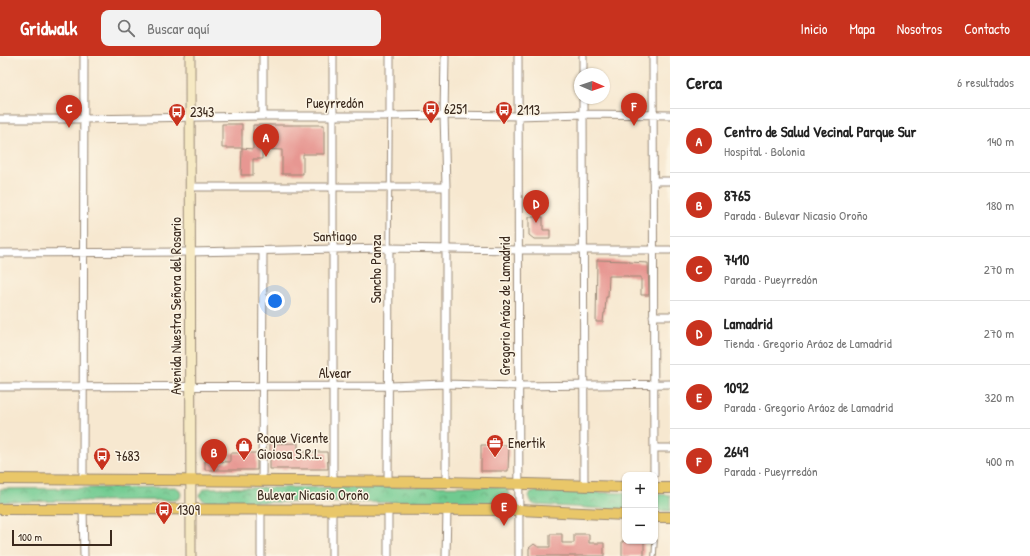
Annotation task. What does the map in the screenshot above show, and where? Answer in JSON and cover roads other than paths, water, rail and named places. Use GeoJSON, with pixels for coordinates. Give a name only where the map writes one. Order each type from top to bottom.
{"type":"FeatureCollection","features":[{"type":"Feature","properties":{"kind":"main road","name":"Bulevar Nicasio Oroño"},"geometry":{"type":"LineString","coordinates":[[0,479],[446,482],[622,487]]}},
{"type":"Feature","properties":{"kind":"main road"},"geometry":{"type":"LineString","coordinates":[[658,488],[670,488]]}},
{"type":"Feature","properties":{"kind":"main road","name":"Bulevar Nicasio Oroño"},"geometry":{"type":"LineString","coordinates":[[0,509],[519,510],[622,515]]}},
{"type":"Feature","properties":{"kind":"main road"},"geometry":{"type":"LineString","coordinates":[[658,517],[670,517]]}},
{"type":"Feature","properties":{"kind":"street"},"geometry":{"type":"LineString","coordinates":[[83,480],[84,56]]}},
{"type":"Feature","properties":{"kind":"street","name":"Avenida Nuestra Señora del Rosario"},"geometry":{"type":"LineString","coordinates":[[190,56],[191,556]]}},
{"type":"Feature","properties":{"kind":"street"},"geometry":{"type":"LineString","coordinates":[[262,56],[263,116]]}},
{"type":"Feature","properties":{"kind":"street"},"geometry":{"type":"LineString","coordinates":[[333,56],[333,482]]}},
{"type":"Feature","properties":{"kind":"street","name":"Sancho Panza"},"geometry":{"type":"LineString","coordinates":[[390,56],[390,116]]}},
{"type":"Feature","properties":{"kind":"street"},"geometry":{"type":"LineString","coordinates":[[445,56],[446,482]]}},
{"type":"Feature","properties":{"kind":"street","name":"Gregorio Aráoz de Lamadrid"},"geometry":{"type":"LineString","coordinates":[[518,56],[519,556]]}},
{"type":"Feature","properties":{"kind":"street"},"geometry":{"type":"LineString","coordinates":[[583,56],[583,68]]}},
{"type":"Feature","properties":{"kind":"street"},"geometry":{"type":"LineString","coordinates":[[652,56],[654,114],[654,472]]}},
{"type":"Feature","properties":{"kind":"street"},"geometry":{"type":"LineString","coordinates":[[583,104],[584,486]]}},
{"type":"Feature","properties":{"kind":"street","name":"Pueyrredón"},"geometry":{"type":"LineString","coordinates":[[0,119],[670,114]]}},
{"type":"Feature","properties":{"kind":"street"},"geometry":{"type":"LineString","coordinates":[[653,181],[670,181]]}},
{"type":"Feature","properties":{"kind":"street"},"geometry":{"type":"LineString","coordinates":[[190,187],[446,187]]}},
{"type":"Feature","properties":{"kind":"street","name":"Sancho Panza"},"geometry":{"type":"LineString","coordinates":[[388,482],[389,248]]}},
{"type":"Feature","properties":{"kind":"street","name":"Santiago"},"geometry":{"type":"LineString","coordinates":[[0,253],[190,252],[389,248],[670,250]]}},
{"type":"Feature","properties":{"kind":"street"},"geometry":{"type":"LineString","coordinates":[[262,481],[263,251]]}},
{"type":"Feature","properties":{"kind":"street"},"geometry":{"type":"LineString","coordinates":[[653,316],[670,316]]}},
{"type":"Feature","properties":{"kind":"street","name":"Alvear"},"geometry":{"type":"LineString","coordinates":[[0,387],[389,386],[446,384],[584,386],[670,384]]}},
{"type":"Feature","properties":{"kind":"street"},"geometry":{"type":"LineString","coordinates":[[654,448],[670,448]]}},
{"type":"Feature","properties":{"kind":"street"},"geometry":{"type":"LineString","coordinates":[[83,509],[84,556]]}},
{"type":"Feature","properties":{"kind":"street"},"geometry":{"type":"LineString","coordinates":[[261,510],[261,556]]}},
{"type":"Feature","properties":{"kind":"street"},"geometry":{"type":"LineString","coordinates":[[332,510],[332,556]]}},
{"type":"Feature","properties":{"kind":"street"},"geometry":{"type":"LineString","coordinates":[[388,510],[388,556]]}},
{"type":"Feature","properties":{"kind":"street"},"geometry":{"type":"LineString","coordinates":[[446,556],[447,510]]}},
{"type":"Feature","properties":{"kind":"lane","name":"Sancho Panza"},"geometry":{"type":"LineString","coordinates":[[389,248],[390,116]]}},
{"type":"Feature","properties":{"kind":"lane"},"geometry":{"type":"LineString","coordinates":[[654,544],[654,556]]}},
{"type":"Feature","properties":{"kind":"place","name":"6251"},"geometry":{"type":"Point","coordinates":[431,124]}},
{"type":"Feature","properties":{"kind":"place","name":"2113"},"geometry":{"type":"Point","coordinates":[504,125]}},
{"type":"Feature","properties":{"kind":"place","name":"2649"},"geometry":{"type":"Point","coordinates":[634,126]}},
{"type":"Feature","properties":{"kind":"place","name":"2343"},"geometry":{"type":"Point","coordinates":[177,127]}},
{"type":"Feature","properties":{"kind":"place","name":"7410"},"geometry":{"type":"Point","coordinates":[69,128]}},
{"type":"Feature","properties":{"kind":"place","name":"Centro de Salud Vecinal Parque Sur"},"geometry":{"type":"Point","coordinates":[266,157]}},
{"type":"Feature","properties":{"kind":"place","name":"Lamadrid"},"geometry":{"type":"Point","coordinates":[536,223]}},
{"type":"Feature","properties":{"kind":"place","name":"Enertik"},"geometry":{"type":"Point","coordinates":[495,458]}},
{"type":"Feature","properties":{"kind":"place","name":"Roque Vicente Gioiosa S.R.L."},"geometry":{"type":"Point","coordinates":[244,461]}},
{"type":"Feature","properties":{"kind":"place","name":"7683"},"geometry":{"type":"Point","coordinates":[102,471]}},
{"type":"Feature","properties":{"kind":"place","name":"8765"},"geometry":{"type":"Point","coordinates":[214,472]}},
{"type":"Feature","properties":{"kind":"place","name":"1309"},"geometry":{"type":"Point","coordinates":[164,525]}},
{"type":"Feature","properties":{"kind":"place","name":"1092"},"geometry":{"type":"Point","coordinates":[504,526]}}]}
